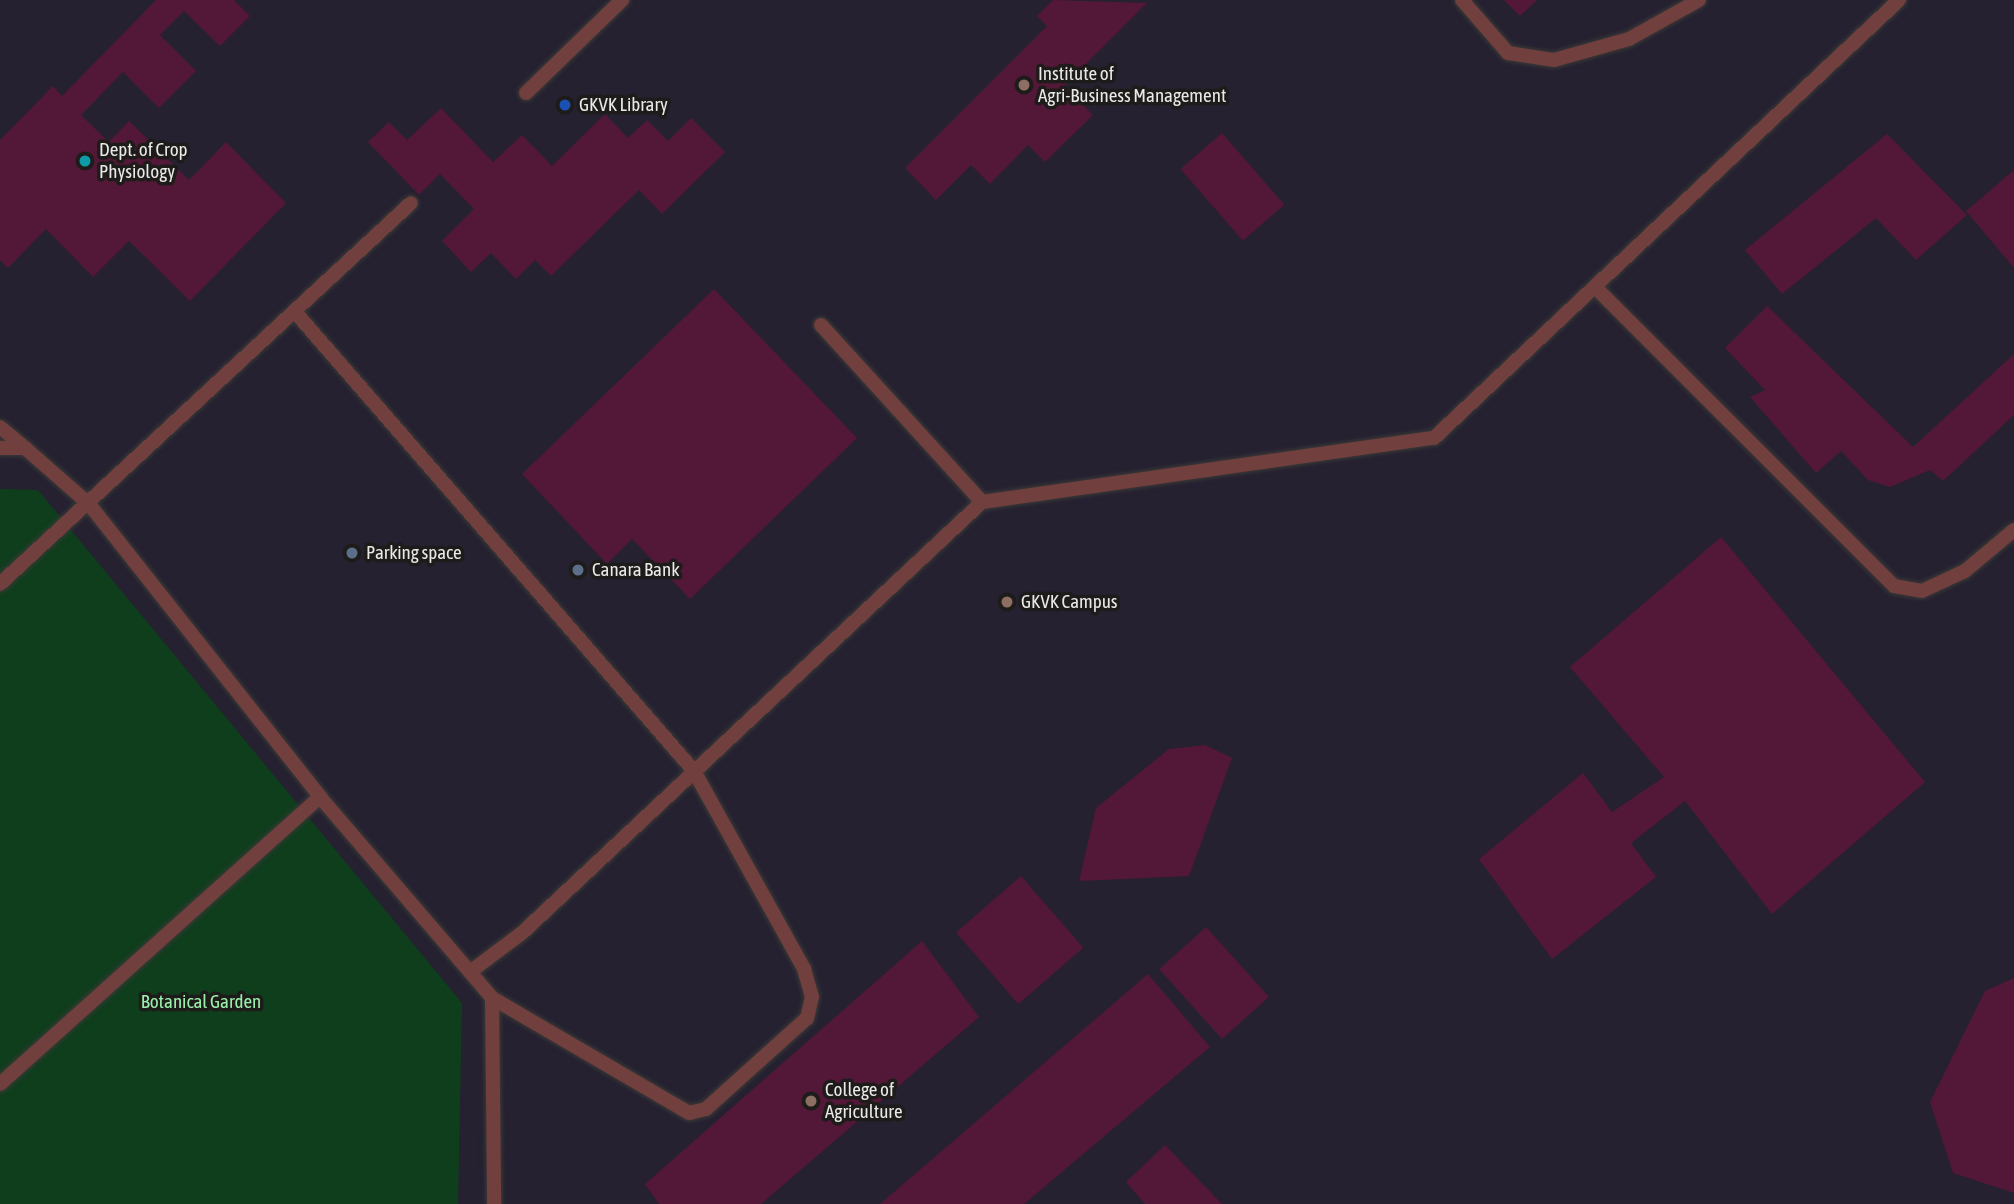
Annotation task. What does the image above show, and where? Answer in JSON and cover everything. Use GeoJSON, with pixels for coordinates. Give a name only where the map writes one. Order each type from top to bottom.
{"type":"FeatureCollection","features":[{"type":"Feature","properties":{"kind":"lane"},"geometry":{"type":"LineString","coordinates":[[526,93],[622,0]]}},
{"type":"Feature","properties":{"kind":"lane"},"geometry":{"type":"LineString","coordinates":[[1462,0],[1508,53],[1554,60],[1629,39],[1699,0]]}},
{"type":"Feature","properties":{"kind":"lane"},"geometry":{"type":"LineString","coordinates":[[470,972],[522,933],[982,502],[1434,438],[1899,0]]}},
{"type":"Feature","properties":{"kind":"lane"},"geometry":{"type":"LineString","coordinates":[[0,584],[296,313],[411,203]]}},
{"type":"Feature","properties":{"kind":"lane"},"geometry":{"type":"LineString","coordinates":[[1595,287],[1894,586],[1922,591],[1965,571],[2014,530]]}},
{"type":"Feature","properties":{"kind":"lane"},"geometry":{"type":"LineString","coordinates":[[0,426],[89,504],[320,797],[492,998],[690,1113],[706,1109],[807,1018],[812,997],[804,969],[694,771],[296,313]]}},
{"type":"Feature","properties":{"kind":"lane"},"geometry":{"type":"LineString","coordinates":[[821,325],[982,502]]}},
{"type":"Feature","properties":{"kind":"lane"},"geometry":{"type":"LineString","coordinates":[[0,448],[25,448]]}},
{"type":"Feature","properties":{"kind":"lane"},"geometry":{"type":"LineString","coordinates":[[0,1084],[320,797]]}},
{"type":"Feature","properties":{"kind":"lane"},"geometry":{"type":"LineString","coordinates":[[492,998],[494,1204]]}},
{"type":"Feature","properties":{"kind":"shaded area","name":"GKVK Campus"},"geometry":{"type":"Polygon","coordinates":[[[0,0],[2014,0],[2014,1204],[0,1204],[0,0]]]}},
{"type":"Feature","properties":{"kind":"green space","name":"Botanical Garden"},"geometry":{"type":"Polygon","coordinates":[[[0,489],[38,490],[462,1003],[458,1204],[0,1204],[0,489]]]}},
{"type":"Feature","properties":{"kind":"building","name":"Dept. of Crop Physiology"},"geometry":{"type":"Polygon","coordinates":[[[156,0],[234,0],[250,16],[220,46],[184,11],[160,35],[196,71],[159,108],[123,72],[81,115],[109,142],[129,121],[189,180],[226,142],[286,203],[190,301],[129,241],[93,277],[46,229],[8,268],[0,260],[0,140],[53,86],[62,96],[156,0]]]}},
{"type":"Feature","properties":{"kind":"building"},"geometry":{"type":"Polygon","coordinates":[[[1053,0],[1147,3],[1064,86],[1093,115],[1045,162],[1028,145],[990,184],[971,165],[936,200],[905,168],[1047,26],[1037,16],[1053,0]]]}},
{"type":"Feature","properties":{"kind":"building"},"geometry":{"type":"Polygon","coordinates":[[[1504,0],[1537,0],[1520,16],[1504,0]]]}},
{"type":"Feature","properties":{"kind":"building"},"geometry":{"type":"Polygon","coordinates":[[[441,108],[493,162],[522,135],[552,166],[605,114],[628,138],[647,120],[668,141],[691,118],[725,152],[662,214],[639,190],[551,276],[535,260],[516,279],[491,253],[471,272],[442,241],[474,209],[440,174],[419,195],[368,142],[389,122],[407,140],[441,108]]]}},
{"type":"Feature","properties":{"kind":"building"},"geometry":{"type":"Polygon","coordinates":[[[1222,133],[1284,205],[1243,241],[1180,169],[1222,133]]]}},
{"type":"Feature","properties":{"kind":"building"},"geometry":{"type":"Polygon","coordinates":[[[1887,134],[1967,215],[1916,260],[1876,218],[1782,294],[1745,250],[1887,134]]]}},
{"type":"Feature","properties":{"kind":"building"},"geometry":{"type":"Polygon","coordinates":[[[2014,170],[2014,268],[1966,211],[2014,170]]]}},
{"type":"Feature","properties":{"kind":"building"},"geometry":{"type":"Polygon","coordinates":[[[714,289],[857,438],[690,599],[632,539],[607,564],[522,474],[714,289]]]}},
{"type":"Feature","properties":{"kind":"building"},"geometry":{"type":"Polygon","coordinates":[[[1767,306],[1913,447],[2014,354],[2014,415],[1943,481],[1930,470],[1890,487],[1868,480],[1841,451],[1816,473],[1750,397],[1765,390],[1725,348],[1767,306]]]}},
{"type":"Feature","properties":{"kind":"building"},"geometry":{"type":"Polygon","coordinates":[[[1721,537],[1925,782],[1772,914],[1685,801],[1631,843],[1656,877],[1552,959],[1479,859],[1583,773],[1612,812],[1664,777],[1570,667],[1721,537]]]}},
{"type":"Feature","properties":{"kind":"building"},"geometry":{"type":"Polygon","coordinates":[[[1205,745],[1232,758],[1189,876],[1079,881],[1096,808],[1169,749],[1205,745]]]}},
{"type":"Feature","properties":{"kind":"building"},"geometry":{"type":"Polygon","coordinates":[[[1021,876],[1083,948],[1018,1004],[956,932],[1021,876]]]}},
{"type":"Feature","properties":{"kind":"building"},"geometry":{"type":"Polygon","coordinates":[[[1206,927],[1269,997],[1222,1039],[1159,969],[1206,927]]]}},
{"type":"Feature","properties":{"kind":"building","name":"College of Agriculture"},"geometry":{"type":"Polygon","coordinates":[[[922,941],[979,1017],[761,1204],[659,1204],[645,1184],[922,941]]]}},
{"type":"Feature","properties":{"kind":"building"},"geometry":{"type":"Polygon","coordinates":[[[1148,974],[1210,1047],[1024,1204],[880,1204],[1148,974]]]}},
{"type":"Feature","properties":{"kind":"building"},"geometry":{"type":"Polygon","coordinates":[[[2014,978],[2014,1193],[1953,1173],[1930,1102],[1985,991],[2014,978]]]}},
{"type":"Feature","properties":{"kind":"building"},"geometry":{"type":"Polygon","coordinates":[[[1165,1145],[1222,1204],[1145,1204],[1126,1182],[1165,1145]]]}},
{"type":"Feature","properties":{"kind":"place","name":"Institute of Agri-Business Management"},"geometry":{"type":"Point","coordinates":[1024,85]}},
{"type":"Feature","properties":{"kind":"place","name":"GKVK Library"},"geometry":{"type":"Point","coordinates":[565,105]}},
{"type":"Feature","properties":{"kind":"place","name":"Dept. of Crop Physiology"},"geometry":{"type":"Point","coordinates":[85,161]}},
{"type":"Feature","properties":{"kind":"place","name":"Parking space"},"geometry":{"type":"Point","coordinates":[352,553]}},
{"type":"Feature","properties":{"kind":"place","name":"Canara Bank"},"geometry":{"type":"Point","coordinates":[578,570]}},
{"type":"Feature","properties":{"kind":"place","name":"GKVK Campus"},"geometry":{"type":"Point","coordinates":[1007,602]}},
{"type":"Feature","properties":{"kind":"place","name":"College of Agriculture"},"geometry":{"type":"Point","coordinates":[811,1101]}}]}
